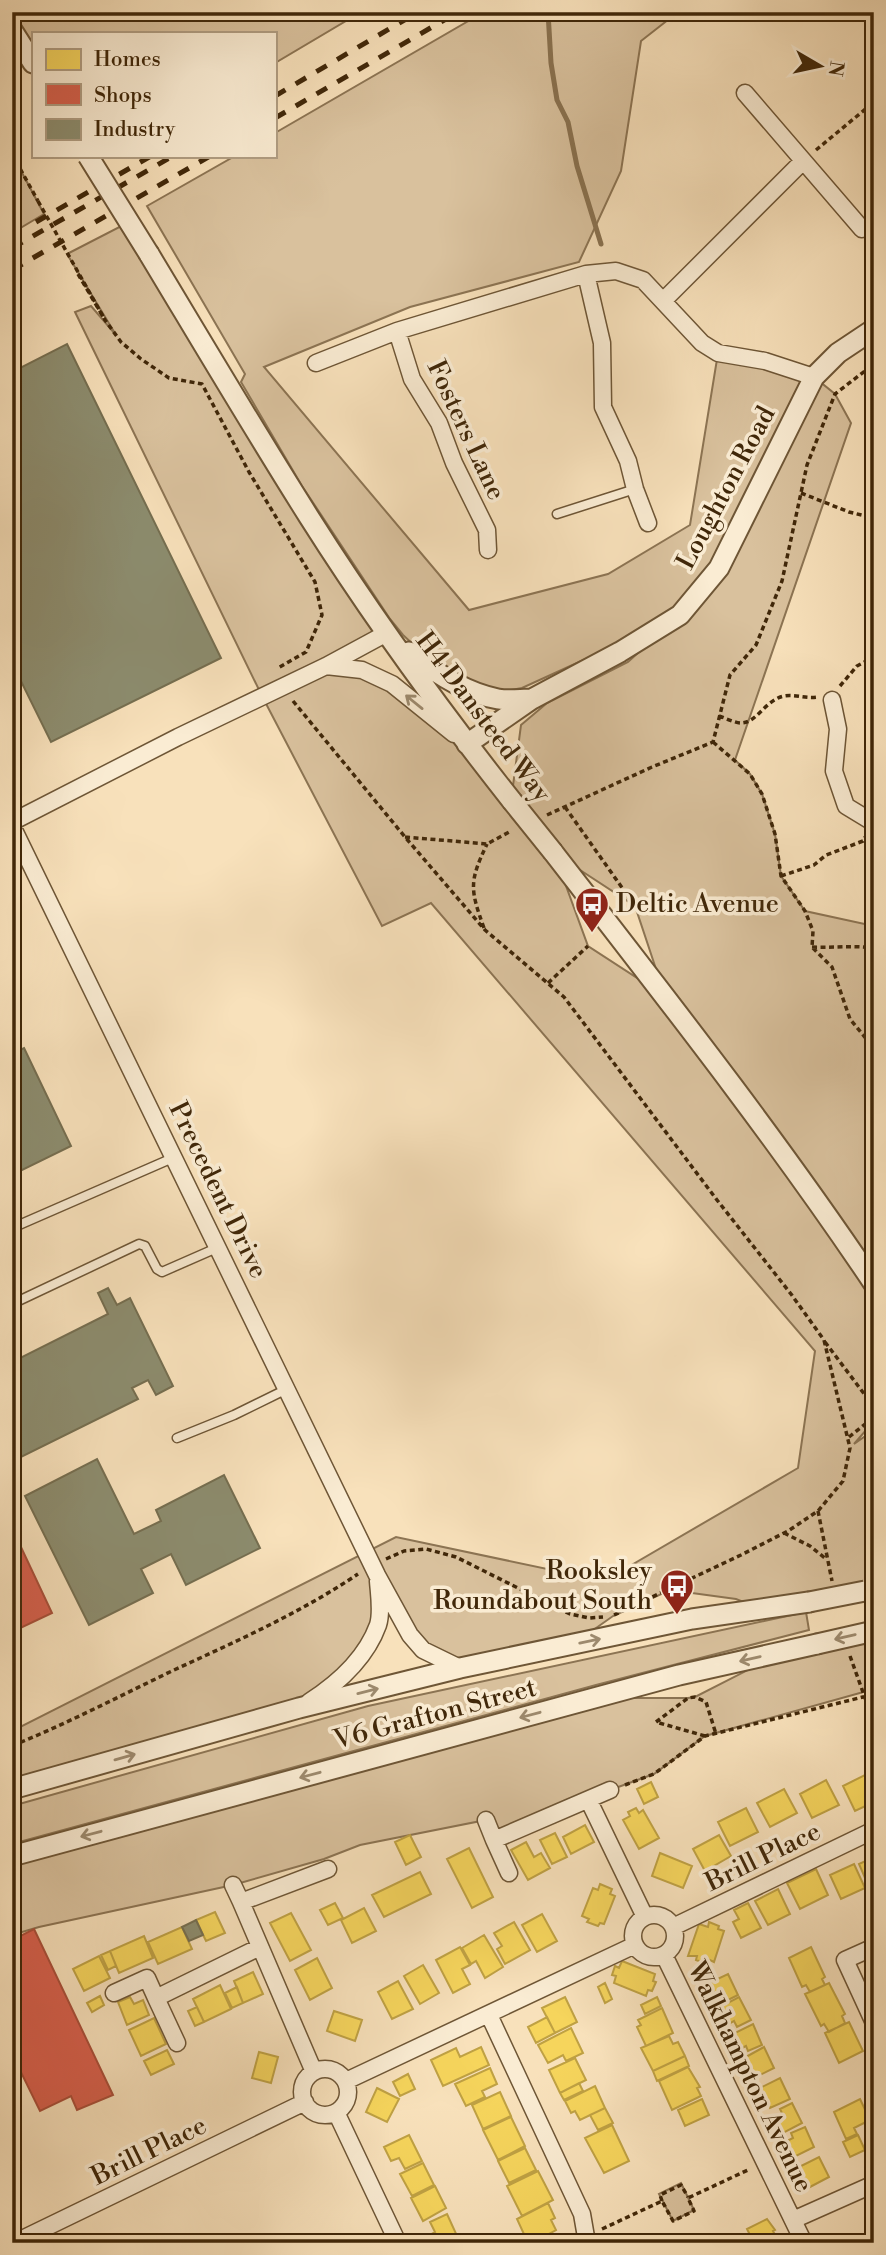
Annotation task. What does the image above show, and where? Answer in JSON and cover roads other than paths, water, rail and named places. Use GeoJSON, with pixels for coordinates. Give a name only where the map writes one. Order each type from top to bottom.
{"type":"FeatureCollection","features":[{"type":"Feature","properties":{"kind":"street"},"geometry":{"type":"LineString","coordinates":[[12,30],[25,53]]}},
{"type":"Feature","properties":{"kind":"street"},"geometry":{"type":"LineString","coordinates":[[745,93],[862,229]]}},
{"type":"Feature","properties":{"kind":"street","name":"H4 Dansteed Way"},"geometry":{"type":"LineString","coordinates":[[89,158],[310,519],[387,633],[467,744],[666,997],[874,1284]]}},
{"type":"Feature","properties":{"kind":"street"},"geometry":{"type":"LineString","coordinates":[[664,300],[803,160]]}},
{"type":"Feature","properties":{"kind":"street","name":"Fosters Lane"},"geometry":{"type":"LineString","coordinates":[[316,363],[397,331],[586,274],[615,271],[643,280],[702,343],[718,353],[765,361],[814,377]]}},
{"type":"Feature","properties":{"kind":"street"},"geometry":{"type":"LineString","coordinates":[[586,274],[602,343],[603,407],[628,461],[648,523]]}},
{"type":"Feature","properties":{"kind":"street","name":"Loughton Road"},"geometry":{"type":"LineString","coordinates":[[467,744],[532,699],[620,652],[680,615],[719,568],[814,377],[838,353],[874,329]]}},
{"type":"Feature","properties":{"kind":"street","name":"Fosters Lane"},"geometry":{"type":"LineString","coordinates":[[397,331],[412,379],[439,423],[454,463],[487,530],[488,550]]}},
{"type":"Feature","properties":{"kind":"street"},"geometry":{"type":"LineString","coordinates":[[12,824],[387,633],[432,670],[464,688],[498,699],[532,699]]}},
{"type":"Feature","properties":{"kind":"street"},"geometry":{"type":"LineString","coordinates":[[326,666],[362,670],[392,684],[467,744]]}},
{"type":"Feature","properties":{"kind":"street"},"geometry":{"type":"LineString","coordinates":[[832,695],[838,729],[834,771],[846,806],[873,823]]}},
{"type":"Feature","properties":{"kind":"street","name":"Precedent Drive"},"geometry":{"type":"LineString","coordinates":[[12,824],[377,1575],[410,1635],[423,1650],[460,1668]]}},
{"type":"Feature","properties":{"kind":"street","name":"Precedent Drive"},"geometry":{"type":"LineString","coordinates":[[299,1708],[339,1681],[366,1647],[379,1623],[377,1575]]}},
{"type":"Feature","properties":{"kind":"street","name":"V6 Grafton Street"},"geometry":{"type":"LineString","coordinates":[[12,1789],[299,1708],[460,1668],[692,1619],[809,1602],[869,1590]]}},
{"type":"Feature","properties":{"kind":"street","name":"V6 Grafton Street"},"geometry":{"type":"LineString","coordinates":[[12,1856],[679,1675],[874,1631]]}},
{"type":"Feature","properties":{"kind":"street"},"geometry":{"type":"LineString","coordinates":[[494,1840],[610,1790]]}},
{"type":"Feature","properties":{"kind":"street"},"geometry":{"type":"LineString","coordinates":[[589,1801],[645,1917]]}},
{"type":"Feature","properties":{"kind":"street"},"geometry":{"type":"LineString","coordinates":[[486,1820],[509,1873]]}},
{"type":"Feature","properties":{"kind":"street","name":"Brill Place"},"geometry":{"type":"LineString","coordinates":[[673,1927],[874,1830]]}},
{"type":"Feature","properties":{"kind":"street"},"geometry":{"type":"LineString","coordinates":[[241,1902],[328,1869]]}},
{"type":"Feature","properties":{"kind":"street"},"geometry":{"type":"LineString","coordinates":[[233,1885],[314,2072]]}},
{"type":"Feature","properties":{"kind":"street"},"geometry":{"type":"LineString","coordinates":[[658,1915],[673,1927],[673,1946],[663,1955],[650,1957],[639,1951],[635,1945],[635,1926],[645,1917],[658,1915]]}},
{"type":"Feature","properties":{"kind":"street"},"geometry":{"type":"LineString","coordinates":[[345,2081],[635,1945]]}},
{"type":"Feature","properties":{"kind":"street"},"geometry":{"type":"LineString","coordinates":[[156,1998],[260,1947]]}},
{"type":"Feature","properties":{"kind":"street"},"geometry":{"type":"LineString","coordinates":[[874,1947],[845,1960],[874,2023]]}},
{"type":"Feature","properties":{"kind":"street","name":"Walkhampton Avenue"},"geometry":{"type":"LineString","coordinates":[[663,1955],[804,2243]]}},
{"type":"Feature","properties":{"kind":"street"},"geometry":{"type":"LineString","coordinates":[[114,1993],[147,1979],[177,2043]]}},
{"type":"Feature","properties":{"kind":"street"},"geometry":{"type":"LineString","coordinates":[[489,2015],[582,2214],[588,2240]]}},
{"type":"Feature","properties":{"kind":"street"},"geometry":{"type":"LineString","coordinates":[[328,2069],[341,2075],[345,2081],[348,2088],[346,2102],[336,2112],[322,2114],[309,2108],[305,2102],[305,2082],[314,2072],[328,2069]]}},
{"type":"Feature","properties":{"kind":"street","name":"Brill Place"},"geometry":{"type":"LineString","coordinates":[[13,2243],[305,2102]]}},
{"type":"Feature","properties":{"kind":"street"},"geometry":{"type":"LineString","coordinates":[[336,2112],[398,2243]]}},
{"type":"Feature","properties":{"kind":"street","name":"Walkhampton Avenue"},"geometry":{"type":"LineString","coordinates":[[793,2220],[874,2184]]}},
{"type":"Feature","properties":{"kind":"lane"},"geometry":{"type":"LineString","coordinates":[[557,514],[635,489]]}},
{"type":"Feature","properties":{"kind":"lane"},"geometry":{"type":"LineString","coordinates":[[12,1228],[175,1157]]}},
{"type":"Feature","properties":{"kind":"lane"},"geometry":{"type":"LineString","coordinates":[[12,1304],[139,1244],[145,1246],[157,1269],[162,1272],[219,1247]]}},
{"type":"Feature","properties":{"kind":"lane"},"geometry":{"type":"LineString","coordinates":[[177,1438],[234,1415],[287,1389]]}},
{"type":"Feature","properties":{"kind":"waterway"},"geometry":{"type":"LineString","coordinates":[[548,12],[551,63],[557,100],[568,122],[577,166],[601,244]]}},
{"type":"Feature","properties":{"kind":"railway"},"geometry":{"type":"LineString","coordinates":[[276,95],[418,12]]}},
{"type":"Feature","properties":{"kind":"railway"},"geometry":{"type":"LineString","coordinates":[[276,117],[458,12]]}},
{"type":"Feature","properties":{"kind":"railway"},"geometry":{"type":"LineString","coordinates":[[36,222],[148,158]]}},
{"type":"Feature","properties":{"kind":"railway"},"geometry":{"type":"LineString","coordinates":[[12,248],[170,158]]}},
{"type":"Feature","properties":{"kind":"railway"},"geometry":{"type":"LineString","coordinates":[[12,270],[207,158]]}},
{"type":"Feature","properties":{"kind":"place","name":"Deltic Avenue"},"geometry":{"type":"Point","coordinates":[592,934]}},
{"type":"Feature","properties":{"kind":"place","name":"Rooksley Roundabout South"},"geometry":{"type":"Point","coordinates":[677,1616]}}]}
